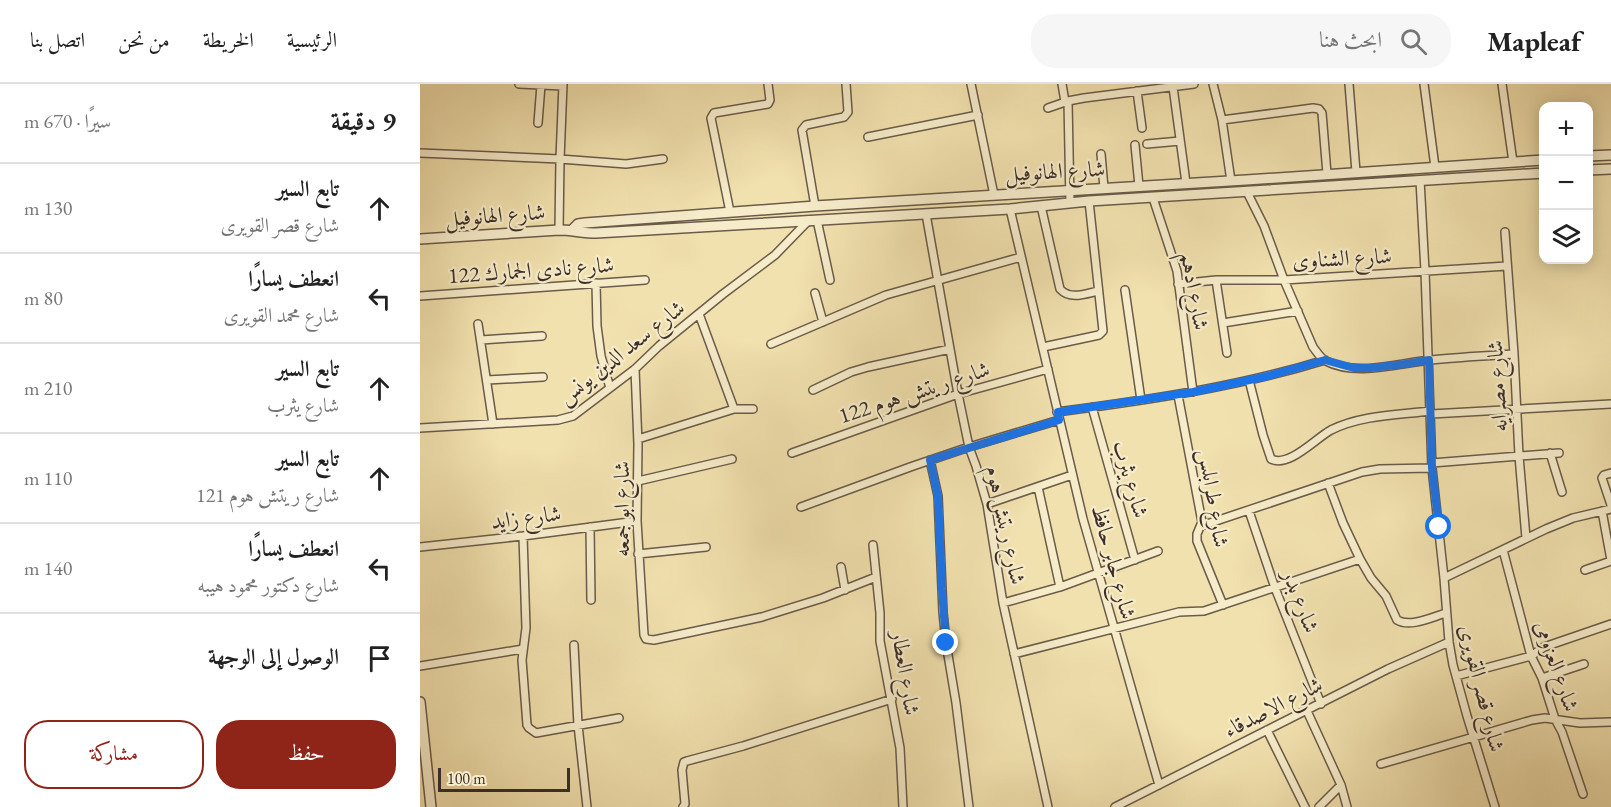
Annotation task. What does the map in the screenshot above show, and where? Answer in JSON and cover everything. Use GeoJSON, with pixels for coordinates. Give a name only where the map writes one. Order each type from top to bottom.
{"type":"FeatureCollection","features":[{"type":"Feature","properties":{"kind":"street"},"geometry":{"type":"LineString","coordinates":[[519,84],[563,85],[559,230]]}},
{"type":"Feature","properties":{"kind":"street"},"geometry":{"type":"LineString","coordinates":[[730,212],[711,118],[714,113],[768,104],[770,100],[768,84]]}},
{"type":"Feature","properties":{"kind":"street"},"geometry":{"type":"LineString","coordinates":[[815,206],[802,130],[806,125],[846,116],[848,112],[846,84]]}},
{"type":"Feature","properties":{"kind":"street"},"geometry":{"type":"LineString","coordinates":[[971,84],[994,195]]}},
{"type":"Feature","properties":{"kind":"street"},"geometry":{"type":"LineString","coordinates":[[1062,84],[1066,102],[1070,203]]}},
{"type":"Feature","properties":{"kind":"street"},"geometry":{"type":"LineString","coordinates":[[1048,108],[1066,102],[1137,91],[1154,86],[1173,87],[1194,84]]}},
{"type":"Feature","properties":{"kind":"street"},"geometry":{"type":"LineString","coordinates":[[1213,84],[1222,120],[1231,181]]}},
{"type":"Feature","properties":{"kind":"street"},"geometry":{"type":"LineString","coordinates":[[1349,84],[1356,172]]}},
{"type":"Feature","properties":{"kind":"street"},"geometry":{"type":"LineString","coordinates":[[1424,84],[1435,167]]}},
{"type":"Feature","properties":{"kind":"street"},"geometry":{"type":"LineString","coordinates":[[1502,84],[1513,162]]}},
{"type":"Feature","properties":{"kind":"street"},"geometry":{"type":"LineString","coordinates":[[538,123],[541,85]]}},
{"type":"Feature","properties":{"kind":"street"},"geometry":{"type":"LineString","coordinates":[[1173,87],[1185,183]]}},
{"type":"Feature","properties":{"kind":"street"},"geometry":{"type":"LineString","coordinates":[[1137,91],[1142,128]]}},
{"type":"Feature","properties":{"kind":"street"},"geometry":{"type":"LineString","coordinates":[[1222,120],[1319,109],[1322,113],[1327,174]]}},
{"type":"Feature","properties":{"kind":"street"},"geometry":{"type":"LineString","coordinates":[[868,137],[978,116]]}},
{"type":"Feature","properties":{"kind":"street"},"geometry":{"type":"LineString","coordinates":[[1147,144],[1180,141]]}},
{"type":"Feature","properties":{"kind":"street"},"geometry":{"type":"LineString","coordinates":[[1135,145],[1139,186]]}},
{"type":"Feature","properties":{"kind":"street"},"geometry":{"type":"LineString","coordinates":[[420,153],[626,164],[663,159]]}},
{"type":"Feature","properties":{"kind":"street"},"geometry":{"type":"LineString","coordinates":[[1101,154],[1104,188]]}},
{"type":"Feature","properties":{"kind":"street"},"geometry":{"type":"LineString","coordinates":[[1593,156],[1611,155]]}},
{"type":"Feature","properties":{"kind":"street","name":"شارع الهانوفيل"},"geometry":{"type":"LineString","coordinates":[[572,230],[578,224],[585,223],[730,212],[1539,160]]}},
{"type":"Feature","properties":{"kind":"street"},"geometry":{"type":"LineString","coordinates":[[1593,170],[1611,169]]}},
{"type":"Feature","properties":{"kind":"street","name":"شارع الهانوفيل"},"geometry":{"type":"LineString","coordinates":[[420,239],[559,230],[596,233],[926,214],[1089,201],[1539,173]]}},
{"type":"Feature","properties":{"kind":"street","name":"شارع قصر القويرى"},"geometry":{"type":"LineString","coordinates":[[1420,180],[1432,465],[1449,642],[1456,676],[1495,807]]}},
{"type":"Feature","properties":{"kind":"street"},"geometry":{"type":"LineString","coordinates":[[1247,192],[1264,226],[1313,347],[1325,360],[1354,368],[1370,368],[1429,360],[1514,354]]}},
{"type":"Feature","properties":{"kind":"street","name":"شارع ادهم"},"geometry":{"type":"LineString","coordinates":[[1153,198],[1177,271],[1193,392]]}},
{"type":"Feature","properties":{"kind":"street"},"geometry":{"type":"LineString","coordinates":[[1043,347],[1102,331],[1089,201]]}},
{"type":"Feature","properties":{"kind":"street"},"geometry":{"type":"LineString","coordinates":[[1041,206],[1060,289],[1064,294],[1070,296],[1098,291]]}},
{"type":"Feature","properties":{"kind":"street","name":"شارع جابر حافظ"},"geometry":{"type":"LineString","coordinates":[[1010,209],[1072,475],[1159,785]]}},
{"type":"Feature","properties":{"kind":"street","name":"شارع ريتش هوم"},"geometry":{"type":"LineString","coordinates":[[926,214],[958,394],[969,447],[987,504],[1003,603],[1048,807]]}},
{"type":"Feature","properties":{"kind":"street"},"geometry":{"type":"LineString","coordinates":[[813,220],[830,280]]}},
{"type":"Feature","properties":{"kind":"street","name":"شارع سعد الدين يونس"},"geometry":{"type":"LineString","coordinates":[[420,428],[566,419],[580,411],[634,369],[723,294],[775,255],[813,220]]}},
{"type":"Feature","properties":{"kind":"street","name":"شارع مصرايه"},"geometry":{"type":"LineString","coordinates":[[1505,232],[1526,538]]}},
{"type":"Feature","properties":{"kind":"street"},"geometry":{"type":"LineString","coordinates":[[771,344],[886,294],[1021,257]]}},
{"type":"Feature","properties":{"kind":"street","name":"شارع الشناوى"},"geometry":{"type":"LineString","coordinates":[[1178,284],[1216,280],[1284,280],[1507,266]]}},
{"type":"Feature","properties":{"kind":"street","name":"شارع نادى الجمارك 122"},"geometry":{"type":"LineString","coordinates":[[420,296],[645,280]]}},
{"type":"Feature","properties":{"kind":"street"},"geometry":{"type":"LineString","coordinates":[[1216,280],[1227,352]]}},
{"type":"Feature","properties":{"kind":"street"},"geometry":{"type":"LineString","coordinates":[[596,283],[598,336],[601,357],[610,387]]}},
{"type":"Feature","properties":{"kind":"street"},"geometry":{"type":"LineString","coordinates":[[1125,290],[1141,400]]}},
{"type":"Feature","properties":{"kind":"street"},"geometry":{"type":"LineString","coordinates":[[815,294],[823,322]]}},
{"type":"Feature","properties":{"kind":"street"},"geometry":{"type":"LineString","coordinates":[[1223,323],[1298,311]]}},
{"type":"Feature","properties":{"kind":"street"},"geometry":{"type":"LineString","coordinates":[[699,314],[734,409]]}},
{"type":"Feature","properties":{"kind":"street"},"geometry":{"type":"LineString","coordinates":[[478,324],[493,424]]}},
{"type":"Feature","properties":{"kind":"street"},"geometry":{"type":"LineString","coordinates":[[481,340],[542,336]]}},
{"type":"Feature","properties":{"kind":"street"},"geometry":{"type":"LineString","coordinates":[[813,390],[851,372],[950,349]]}},
{"type":"Feature","properties":{"kind":"street"},"geometry":{"type":"LineString","coordinates":[[1058,412],[1193,392],[1289,371],[1325,360]]}},
{"type":"Feature","properties":{"kind":"street","name":"شارع ابو جمعه"},"geometry":{"type":"LineString","coordinates":[[634,369],[638,439],[638,554],[646,639],[654,640],[762,617],[845,590]]}},
{"type":"Feature","properties":{"kind":"street","name":"شارع ريتش هوم 122"},"geometry":{"type":"LineString","coordinates":[[792,453],[958,394],[1048,369]]}},
{"type":"Feature","properties":{"kind":"street"},"geometry":{"type":"LineString","coordinates":[[486,380],[543,377]]}},
{"type":"Feature","properties":{"kind":"street"},"geometry":{"type":"LineString","coordinates":[[1249,380],[1263,435],[1271,459],[1274,461],[1297,454],[1330,431],[1345,424],[1362,420],[1430,412],[1611,404]]}},
{"type":"Feature","properties":{"kind":"street","name":"شارع طرابلس"},"geometry":{"type":"LineString","coordinates":[[1178,394],[1202,522],[1197,541],[1223,605]]}},
{"type":"Feature","properties":{"kind":"street","name":"شارع يثرب"},"geometry":{"type":"LineString","coordinates":[[1092,407],[1135,560]]}},
{"type":"Feature","properties":{"kind":"street"},"geometry":{"type":"LineString","coordinates":[[638,439],[734,409],[753,409]]}},
{"type":"Feature","properties":{"kind":"street"},"geometry":{"type":"LineString","coordinates":[[801,507],[930,460],[1059,420]]}},
{"type":"Feature","properties":{"kind":"street"},"geometry":{"type":"LineString","coordinates":[[1550,453],[1562,492]]}},
{"type":"Feature","properties":{"kind":"street"},"geometry":{"type":"LineString","coordinates":[[1201,526],[1362,472],[1559,453]]}},
{"type":"Feature","properties":{"kind":"street"},"geometry":{"type":"LineString","coordinates":[[638,481],[732,459]]}},
{"type":"Feature","properties":{"kind":"street"},"geometry":{"type":"LineString","coordinates":[[930,460],[938,496],[946,643],[957,703],[969,807]]}},
{"type":"Feature","properties":{"kind":"street"},"geometry":{"type":"LineString","coordinates":[[1444,578],[1573,518],[1611,507],[1602,476],[1611,473]]}},
{"type":"Feature","properties":{"kind":"street"},"geometry":{"type":"LineString","coordinates":[[987,504],[1072,475]]}},
{"type":"Feature","properties":{"kind":"street"},"geometry":{"type":"LineString","coordinates":[[1328,483],[1360,559],[1371,578],[1386,596],[1394,616],[1401,623],[1410,623],[1446,613]]}},
{"type":"Feature","properties":{"kind":"street","name":"شارع ريتش هوم"},"geometry":{"type":"LineString","coordinates":[[1038,487],[1060,587]]}},
{"type":"Feature","properties":{"kind":"street","name":"شارع بدر"},"geometry":{"type":"LineString","coordinates":[[1249,511],[1275,588],[1321,704]]}},
{"type":"Feature","properties":{"kind":"street"},"geometry":{"type":"LineString","coordinates":[[1585,570],[1611,560],[1602,511]]}},
{"type":"Feature","properties":{"kind":"street","name":"شارع زايد"},"geometry":{"type":"LineString","coordinates":[[420,547],[637,521]]}},
{"type":"Feature","properties":{"kind":"street"},"geometry":{"type":"LineString","coordinates":[[590,527],[591,600]]}},
{"type":"Feature","properties":{"kind":"street"},"geometry":{"type":"LineString","coordinates":[[523,536],[526,628],[522,660],[527,725],[536,733],[619,718]]}},
{"type":"Feature","properties":{"kind":"street","name":"شارع العطار"},"geometry":{"type":"LineString","coordinates":[[873,545],[880,613],[880,641],[900,748],[903,807]]}},
{"type":"Feature","properties":{"kind":"street"},"geometry":{"type":"LineString","coordinates":[[638,554],[706,547]]}},
{"type":"Feature","properties":{"kind":"street","name":"شارع العزومى"},"geometry":{"type":"LineString","coordinates":[[1503,550],[1531,656],[1542,678],[1583,794]]}},
{"type":"Feature","properties":{"kind":"street"},"geometry":{"type":"LineString","coordinates":[[1003,603],[1060,587],[1158,551]]}},
{"type":"Feature","properties":{"kind":"street"},"geometry":{"type":"LineString","coordinates":[[1014,654],[1179,612],[1204,611],[1360,559]]}},
{"type":"Feature","properties":{"kind":"street"},"geometry":{"type":"LineString","coordinates":[[841,567],[845,590],[876,577]]}},
{"type":"Feature","properties":{"kind":"street"},"geometry":{"type":"LineString","coordinates":[[1456,676],[1531,656],[1544,647],[1611,624]]}},
{"type":"Feature","properties":{"kind":"street","name":"شارع الاصدقاء"},"geometry":{"type":"LineString","coordinates":[[1115,807],[1388,669],[1449,642]]}},
{"type":"Feature","properties":{"kind":"street"},"geometry":{"type":"LineString","coordinates":[[574,645],[578,725],[587,807]]}},
{"type":"Feature","properties":{"kind":"street"},"geometry":{"type":"LineString","coordinates":[[420,666],[523,649]]}},
{"type":"Feature","properties":{"kind":"street"},"geometry":{"type":"LineString","coordinates":[[1542,678],[1584,664]]}},
{"type":"Feature","properties":{"kind":"street"},"geometry":{"type":"LineString","coordinates":[[683,807],[685,804],[682,770],[684,762],[892,699]]}},
{"type":"Feature","properties":{"kind":"street"},"geometry":{"type":"LineString","coordinates":[[420,702],[423,757],[431,807]]}},
{"type":"Feature","properties":{"kind":"street"},"geometry":{"type":"LineString","coordinates":[[1307,711],[1341,785],[1347,807]]}},
{"type":"Feature","properties":{"kind":"street"},"geometry":{"type":"LineString","coordinates":[[1381,764],[1532,720],[1545,718],[1610,724]]}},
{"type":"Feature","properties":{"kind":"street"},"geometry":{"type":"LineString","coordinates":[[1267,730],[1305,807]]}},
{"type":"Feature","properties":{"kind":"street"},"geometry":{"type":"LineString","coordinates":[[1319,807],[1341,785]]}},
{"type":"Feature","properties":{"kind":"route"},"geometry":{"type":"LineString","coordinates":[[946,643],[938,496],[930,460],[1059,420],[1058,412],[1193,392],[1289,371],[1325,360],[1354,368],[1370,368],[1429,360],[1432,468],[1439,527]]}}]}
